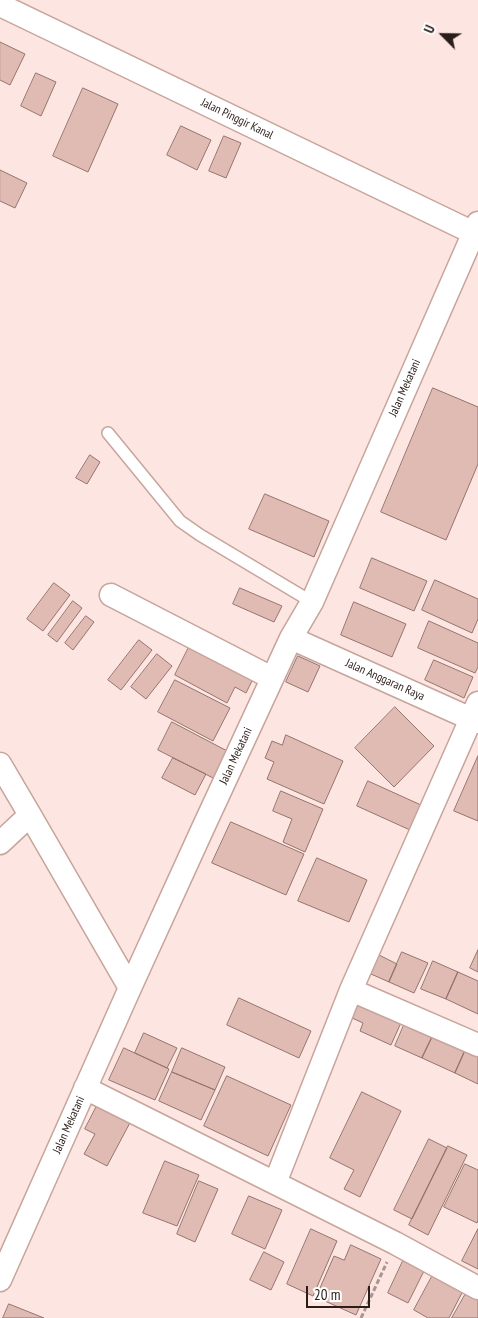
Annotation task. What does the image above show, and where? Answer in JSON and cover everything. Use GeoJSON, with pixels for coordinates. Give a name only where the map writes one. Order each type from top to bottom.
{"type":"FeatureCollection","features":[{"type":"Feature","properties":{"kind":"street","name":"Jalan Pinggir Kanal"},"geometry":{"type":"LineString","coordinates":[[0,5],[476,230]]}},
{"type":"Feature","properties":{"kind":"street","name":"Jalan Mekatani"},"geometry":{"type":"LineString","coordinates":[[0,1280],[130,988],[272,678],[291,638],[312,602],[476,230]]}},
{"type":"Feature","properties":{"kind":"street"},"geometry":{"type":"LineString","coordinates":[[111,595],[272,678]]}},
{"type":"Feature","properties":{"kind":"street","name":"Jalan Anggaran Raya"},"geometry":{"type":"LineString","coordinates":[[291,638],[476,714]]}},
{"type":"Feature","properties":{"kind":"street"},"geometry":{"type":"LineString","coordinates":[[275,1183],[351,990],[476,714]]}},
{"type":"Feature","properties":{"kind":"street"},"geometry":{"type":"LineString","coordinates":[[0,764],[130,988]]}},
{"type":"Feature","properties":{"kind":"street"},"geometry":{"type":"LineString","coordinates":[[0,843],[30,815]]}},
{"type":"Feature","properties":{"kind":"street"},"geometry":{"type":"LineString","coordinates":[[351,990],[478,1045]]}},
{"type":"Feature","properties":{"kind":"street"},"geometry":{"type":"LineString","coordinates":[[85,1088],[395,1243],[478,1288]]}},
{"type":"Feature","properties":{"kind":"lane"},"geometry":{"type":"LineString","coordinates":[[108,433],[180,521],[312,602]]}},
{"type":"Feature","properties":{"kind":"path"},"geometry":{"type":"LineString","coordinates":[[361,1318],[395,1243]]}},
{"type":"Feature","properties":{"kind":"building"},"geometry":{"type":"Polygon","coordinates":[[[0,42],[25,54],[10,85],[0,80],[0,42]]]}},
{"type":"Feature","properties":{"kind":"building"},"geometry":{"type":"Polygon","coordinates":[[[36,73],[56,82],[41,116],[21,106],[36,73]]]}},
{"type":"Feature","properties":{"kind":"building"},"geometry":{"type":"Polygon","coordinates":[[[83,88],[118,104],[88,172],[53,156],[83,88]]]}},
{"type":"Feature","properties":{"kind":"building"},"geometry":{"type":"Polygon","coordinates":[[[181,126],[211,140],[197,170],[167,155],[181,126]]]}},
{"type":"Feature","properties":{"kind":"building"},"geometry":{"type":"Polygon","coordinates":[[[224,136],[241,143],[226,178],[209,171],[224,136]]]}},
{"type":"Feature","properties":{"kind":"building"},"geometry":{"type":"Polygon","coordinates":[[[0,170],[27,183],[15,208],[0,201],[0,170]]]}},
{"type":"Feature","properties":{"kind":"building"},"geometry":{"type":"Polygon","coordinates":[[[433,388],[478,407],[478,464],[446,540],[381,512],[433,388]]]}},
{"type":"Feature","properties":{"kind":"building"},"geometry":{"type":"Polygon","coordinates":[[[90,455],[100,462],[87,484],[76,478],[90,455]]]}},
{"type":"Feature","properties":{"kind":"building"},"geometry":{"type":"Polygon","coordinates":[[[265,494],[329,521],[314,557],[249,529],[265,494]]]}},
{"type":"Feature","properties":{"kind":"building"},"geometry":{"type":"Polygon","coordinates":[[[372,558],[427,581],[414,611],[360,588],[372,558]]]}},
{"type":"Feature","properties":{"kind":"building"},"geometry":{"type":"Polygon","coordinates":[[[435,580],[478,599],[478,619],[472,633],[422,610],[435,580]]]}},
{"type":"Feature","properties":{"kind":"building"},"geometry":{"type":"Polygon","coordinates":[[[54,583],[70,595],[43,631],[27,619],[54,583]]]}},
{"type":"Feature","properties":{"kind":"building"},"geometry":{"type":"Polygon","coordinates":[[[240,588],[282,606],[274,622],[233,604],[240,588]]]}},
{"type":"Feature","properties":{"kind":"building"},"geometry":{"type":"Polygon","coordinates":[[[73,601],[82,608],[57,642],[48,635],[73,601]]]}},
{"type":"Feature","properties":{"kind":"building"},"geometry":{"type":"Polygon","coordinates":[[[354,602],[406,624],[392,657],[341,635],[354,602]]]}},
{"type":"Feature","properties":{"kind":"building"},"geometry":{"type":"Polygon","coordinates":[[[86,616],[94,622],[73,650],[65,643],[86,616]]]}},
{"type":"Feature","properties":{"kind":"building"},"geometry":{"type":"Polygon","coordinates":[[[429,621],[478,643],[478,667],[475,673],[418,648],[429,621]]]}},
{"type":"Feature","properties":{"kind":"building"},"geometry":{"type":"Polygon","coordinates":[[[139,640],[152,650],[121,690],[108,680],[139,640]]]}},
{"type":"Feature","properties":{"kind":"building"},"geometry":{"type":"Polygon","coordinates":[[[192,641],[254,677],[246,693],[235,687],[227,703],[175,675],[192,641]]]}},
{"type":"Feature","properties":{"kind":"building"},"geometry":{"type":"Polygon","coordinates":[[[157,654],[172,666],[146,699],[131,687],[157,654]]]}},
{"type":"Feature","properties":{"kind":"building"},"geometry":{"type":"Polygon","coordinates":[[[298,656],[320,666],[308,692],[286,682],[298,656]]]}},
{"type":"Feature","properties":{"kind":"building"},"geometry":{"type":"Polygon","coordinates":[[[434,660],[473,677],[464,698],[425,680],[434,660]]]}},
{"type":"Feature","properties":{"kind":"building"},"geometry":{"type":"Polygon","coordinates":[[[175,680],[230,708],[213,741],[158,712],[175,680]]]}},
{"type":"Feature","properties":{"kind":"building"},"geometry":{"type":"Polygon","coordinates":[[[395,707],[434,746],[394,787],[355,748],[395,707]]]}},
{"type":"Feature","properties":{"kind":"building"},"geometry":{"type":"Polygon","coordinates":[[[172,722],[231,753],[217,780],[158,750],[172,722]]]}},
{"type":"Feature","properties":{"kind":"building"},"geometry":{"type":"Polygon","coordinates":[[[286,735],[343,761],[324,804],[267,779],[274,762],[265,758],[272,741],[282,745],[286,735]]]}},
{"type":"Feature","properties":{"kind":"building"},"geometry":{"type":"Polygon","coordinates":[[[478,756],[478,821],[454,811],[478,756]]]}},
{"type":"Feature","properties":{"kind":"building"},"geometry":{"type":"Polygon","coordinates":[[[173,758],[206,774],[195,795],[162,778],[173,758]]]}},
{"type":"Feature","properties":{"kind":"building"},"geometry":{"type":"Polygon","coordinates":[[[368,781],[421,805],[410,830],[357,806],[368,781]]]}},
{"type":"Feature","properties":{"kind":"building"},"geometry":{"type":"Polygon","coordinates":[[[281,791],[323,809],[305,852],[283,842],[292,819],[273,811],[281,791]]]}},
{"type":"Feature","properties":{"kind":"building"},"geometry":{"type":"Polygon","coordinates":[[[231,822],[304,854],[286,895],[212,863],[231,822]]]}},
{"type":"Feature","properties":{"kind":"building"},"geometry":{"type":"Polygon","coordinates":[[[317,858],[367,880],[349,922],[298,901],[317,858]]]}},
{"type":"Feature","properties":{"kind":"building"},"geometry":{"type":"Polygon","coordinates":[[[478,950],[478,972],[470,968],[478,950]]]}},
{"type":"Feature","properties":{"kind":"building"},"geometry":{"type":"Polygon","coordinates":[[[402,952],[428,963],[414,993],[389,982],[402,952]]]}},
{"type":"Feature","properties":{"kind":"building"},"geometry":{"type":"Polygon","coordinates":[[[379,955],[397,964],[389,982],[371,974],[379,955]]]}},
{"type":"Feature","properties":{"kind":"building"},"geometry":{"type":"Polygon","coordinates":[[[433,961],[458,972],[446,999],[421,989],[433,961]]]}},
{"type":"Feature","properties":{"kind":"building"},"geometry":{"type":"Polygon","coordinates":[[[458,972],[478,981],[478,1014],[446,999],[458,972]]]}},
{"type":"Feature","properties":{"kind":"building"},"geometry":{"type":"Polygon","coordinates":[[[359,997],[404,1016],[391,1045],[360,1031],[363,1023],[350,1017],[359,997]]]}},
{"type":"Feature","properties":{"kind":"building"},"geometry":{"type":"Polygon","coordinates":[[[239,998],[311,1031],[299,1058],[227,1025],[239,998]]]}},
{"type":"Feature","properties":{"kind":"building"},"geometry":{"type":"Polygon","coordinates":[[[408,1016],[436,1029],[422,1058],[395,1046],[408,1016]]]}},
{"type":"Feature","properties":{"kind":"building"},"geometry":{"type":"Polygon","coordinates":[[[436,1029],[468,1044],[455,1073],[422,1058],[436,1029]]]}},
{"type":"Feature","properties":{"kind":"building"},"geometry":{"type":"Polygon","coordinates":[[[144,1033],[177,1048],[167,1068],[135,1053],[144,1033]]]}},
{"type":"Feature","properties":{"kind":"building"},"geometry":{"type":"Polygon","coordinates":[[[468,1044],[478,1048],[478,1084],[455,1073],[468,1044]]]}},
{"type":"Feature","properties":{"kind":"building"},"geometry":{"type":"Polygon","coordinates":[[[124,1048],[169,1069],[155,1100],[109,1080],[124,1048]]]}},
{"type":"Feature","properties":{"kind":"building"},"geometry":{"type":"Polygon","coordinates":[[[182,1048],[225,1067],[215,1090],[172,1072],[182,1048]]]}},
{"type":"Feature","properties":{"kind":"building"},"geometry":{"type":"Polygon","coordinates":[[[172,1072],[215,1090],[201,1120],[159,1101],[172,1072]]]}},
{"type":"Feature","properties":{"kind":"building"},"geometry":{"type":"Polygon","coordinates":[[[227,1076],[291,1105],[268,1156],[204,1126],[227,1076]]]}},
{"type":"Feature","properties":{"kind":"building"},"geometry":{"type":"Polygon","coordinates":[[[362,1092],[401,1111],[360,1197],[344,1189],[354,1170],[330,1158],[362,1092]]]}},
{"type":"Feature","properties":{"kind":"building"},"geometry":{"type":"Polygon","coordinates":[[[100,1100],[133,1117],[107,1166],[84,1154],[95,1134],[85,1129],[100,1100]]]}},
{"type":"Feature","properties":{"kind":"building"},"geometry":{"type":"Polygon","coordinates":[[[429,1139],[447,1148],[412,1219],[394,1210],[429,1139]]]}},
{"type":"Feature","properties":{"kind":"building"},"geometry":{"type":"Polygon","coordinates":[[[448,1146],[467,1155],[428,1235],[409,1225],[448,1146]]]}},
{"type":"Feature","properties":{"kind":"building"},"geometry":{"type":"Polygon","coordinates":[[[165,1161],[199,1175],[177,1226],[143,1213],[165,1161]]]}},
{"type":"Feature","properties":{"kind":"building"},"geometry":{"type":"Polygon","coordinates":[[[465,1164],[478,1170],[477,1223],[444,1207],[465,1164]]]}},
{"type":"Feature","properties":{"kind":"building"},"geometry":{"type":"Polygon","coordinates":[[[199,1181],[218,1189],[195,1242],[177,1234],[199,1181]]]}},
{"type":"Feature","properties":{"kind":"building"},"geometry":{"type":"Polygon","coordinates":[[[249,1196],[282,1210],[265,1249],[232,1234],[249,1196]]]}},
{"type":"Feature","properties":{"kind":"building"},"geometry":{"type":"Polygon","coordinates":[[[311,1229],[337,1241],[313,1296],[287,1284],[311,1229]]]}},
{"type":"Feature","properties":{"kind":"building"},"geometry":{"type":"Polygon","coordinates":[[[478,1229],[478,1269],[462,1261],[478,1229]]]}},
{"type":"Feature","properties":{"kind":"building"},"geometry":{"type":"Polygon","coordinates":[[[351,1245],[381,1259],[356,1315],[316,1297],[334,1256],[344,1260],[351,1245]]]}},
{"type":"Feature","properties":{"kind":"building"},"geometry":{"type":"Polygon","coordinates":[[[264,1252],[284,1262],[271,1290],[250,1280],[264,1252]]]}},
{"type":"Feature","properties":{"kind":"building"},"geometry":{"type":"Polygon","coordinates":[[[403,1261],[424,1271],[408,1303],[388,1293],[403,1261]]]}},
{"type":"Feature","properties":{"kind":"building"},"geometry":{"type":"Polygon","coordinates":[[[435,1271],[465,1287],[449,1318],[428,1318],[414,1310],[435,1271]]]}},
{"type":"Feature","properties":{"kind":"building"},"geometry":{"type":"Polygon","coordinates":[[[469,1288],[478,1293],[478,1318],[452,1318],[469,1288]]]}},
{"type":"Feature","properties":{"kind":"building"},"geometry":{"type":"Polygon","coordinates":[[[9,1304],[44,1318],[3,1318],[9,1304]]]}}]}
